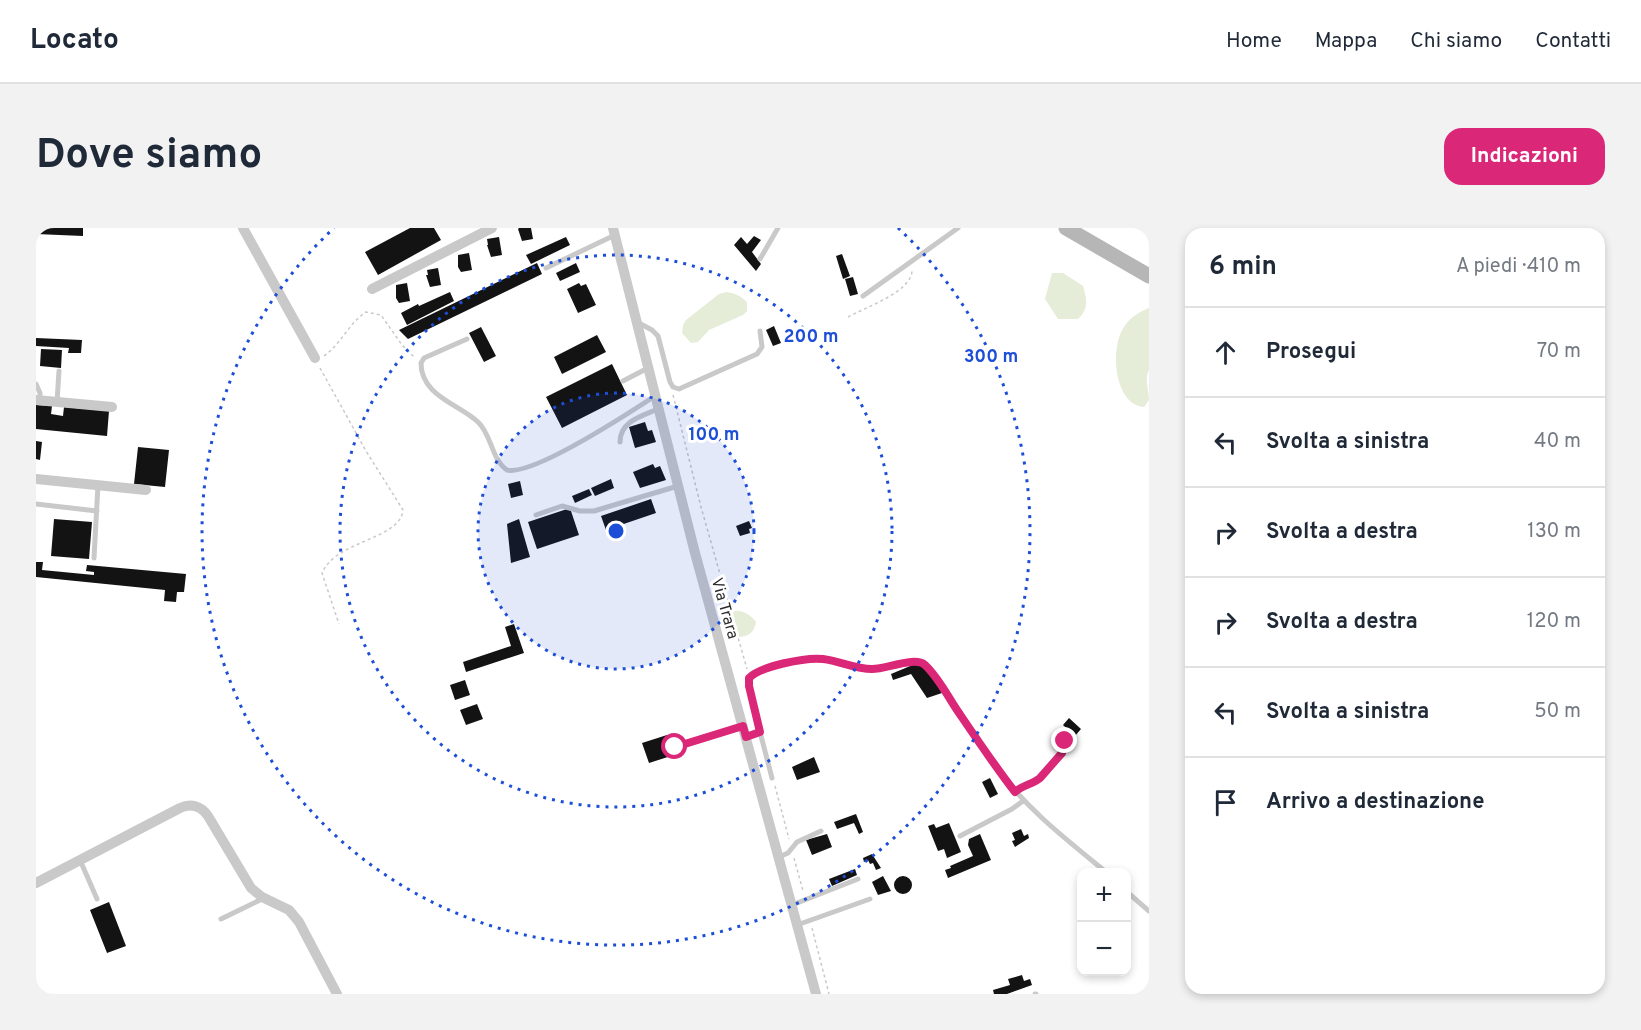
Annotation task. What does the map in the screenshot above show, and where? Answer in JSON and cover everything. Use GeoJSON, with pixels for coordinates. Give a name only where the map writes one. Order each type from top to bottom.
{"type":"FeatureCollection","features":[{"type":"Feature","properties":{"kind":"main road"},"geometry":{"type":"LineString","coordinates":[[1066,228],[1149,276]]}},
{"type":"Feature","properties":{"kind":"street"},"geometry":{"type":"LineString","coordinates":[[243,228],[315,358]]}},
{"type":"Feature","properties":{"kind":"street"},"geometry":{"type":"LineString","coordinates":[[372,289],[492,228]]}},
{"type":"Feature","properties":{"kind":"street","name":"Via Trara"},"geometry":{"type":"LineString","coordinates":[[614,232],[678,486],[816,994]]}},
{"type":"Feature","properties":{"kind":"street"},"geometry":{"type":"LineString","coordinates":[[38,400],[112,407]]}},
{"type":"Feature","properties":{"kind":"street"},"geometry":{"type":"LineString","coordinates":[[36,479],[146,490]]}},
{"type":"Feature","properties":{"kind":"street"},"geometry":{"type":"LineString","coordinates":[[36,883],[180,807],[194,806],[205,812],[249,885],[264,898],[289,910],[300,922],[337,994]]}},
{"type":"Feature","properties":{"kind":"lane"},"geometry":{"type":"LineString","coordinates":[[760,259],[778,228]]}},
{"type":"Feature","properties":{"kind":"lane"},"geometry":{"type":"LineString","coordinates":[[863,296],[958,228]]}},
{"type":"Feature","properties":{"kind":"lane"},"geometry":{"type":"LineString","coordinates":[[546,268],[614,232]]}},
{"type":"Feature","properties":{"kind":"lane"},"geometry":{"type":"LineString","coordinates":[[636,322],[652,330],[658,336],[670,382],[674,387],[682,388],[755,356],[762,346],[760,331]]}},
{"type":"Feature","properties":{"kind":"lane"},"geometry":{"type":"LineString","coordinates":[[466,339],[427,356],[421,363],[424,377],[436,393],[449,404],[474,418],[482,426],[500,464],[504,469],[510,471],[521,470],[570,447],[655,396]]}},
{"type":"Feature","properties":{"kind":"lane"},"geometry":{"type":"LineString","coordinates":[[622,381],[648,368]]}},
{"type":"Feature","properties":{"kind":"lane"},"geometry":{"type":"LineString","coordinates":[[57,402],[59,371]]}},
{"type":"Feature","properties":{"kind":"lane"},"geometry":{"type":"LineString","coordinates":[[36,384],[40,393],[38,400]]}},
{"type":"Feature","properties":{"kind":"lane"},"geometry":{"type":"LineString","coordinates":[[620,442],[621,432],[628,423],[658,409]]}},
{"type":"Feature","properties":{"kind":"lane"},"geometry":{"type":"LineString","coordinates":[[94,558],[98,485]]}},
{"type":"Feature","properties":{"kind":"lane"},"geometry":{"type":"LineString","coordinates":[[536,515],[562,506],[580,511],[594,511],[678,486]]}},
{"type":"Feature","properties":{"kind":"lane"},"geometry":{"type":"LineString","coordinates":[[36,504],[97,511]]}},
{"type":"Feature","properties":{"kind":"lane"},"geometry":{"type":"LineString","coordinates":[[772,778],[749,686],[749,678],[754,674],[776,666],[812,658],[874,669],[919,661],[926,665],[938,681],[987,755],[1015,792],[1055,831],[1100,868]]}},
{"type":"Feature","properties":{"kind":"lane"},"geometry":{"type":"LineString","coordinates":[[675,747],[745,731],[760,732]]}},
{"type":"Feature","properties":{"kind":"lane"},"geometry":{"type":"LineString","coordinates":[[1015,792],[1025,784],[1040,778],[1062,753],[1065,738]]}},
{"type":"Feature","properties":{"kind":"lane"},"geometry":{"type":"LineString","coordinates":[[960,836],[1023,801]]}},
{"type":"Feature","properties":{"kind":"lane"},"geometry":{"type":"LineString","coordinates":[[779,857],[788,853],[803,839],[821,831]]}},
{"type":"Feature","properties":{"kind":"lane"},"geometry":{"type":"LineString","coordinates":[[80,860],[97,899]]}},
{"type":"Feature","properties":{"kind":"lane"},"geometry":{"type":"LineString","coordinates":[[792,905],[858,879]]}},
{"type":"Feature","properties":{"kind":"lane"},"geometry":{"type":"LineString","coordinates":[[1131,895],[1149,911]]}},
{"type":"Feature","properties":{"kind":"lane"},"geometry":{"type":"LineString","coordinates":[[221,919],[264,898]]}},
{"type":"Feature","properties":{"kind":"lane"},"geometry":{"type":"LineString","coordinates":[[797,925],[870,899]]}},
{"type":"Feature","properties":{"kind":"path"},"geometry":{"type":"LineString","coordinates":[[848,316],[903,288],[912,276],[913,261]]}},
{"type":"Feature","properties":{"kind":"path"},"geometry":{"type":"LineString","coordinates":[[339,624],[322,573],[326,564],[333,556],[393,528],[402,518],[403,510],[366,451],[315,358],[325,356],[337,346],[357,318],[366,312],[381,315],[402,345],[421,363]]}},
{"type":"Feature","properties":{"kind":"path"},"geometry":{"type":"LineString","coordinates":[[674,387],[673,396],[700,507],[749,678]]}},
{"type":"Feature","properties":{"kind":"path"},"geometry":{"type":"LineString","coordinates":[[772,778],[805,901]]}},
{"type":"Feature","properties":{"kind":"path"},"geometry":{"type":"LineString","coordinates":[[810,920],[829,994]]}},
{"type":"Feature","properties":{"kind":"green space"},"geometry":{"type":"Polygon","coordinates":[[[1052,273],[1063,273],[1083,286],[1086,304],[1078,319],[1058,319],[1045,299],[1052,273]]]}},
{"type":"Feature","properties":{"kind":"green space"},"geometry":{"type":"Polygon","coordinates":[[[726,292],[745,300],[747,311],[709,330],[698,342],[691,343],[682,333],[686,320],[719,294],[726,292]]]}},
{"type":"Feature","properties":{"kind":"green space"},"geometry":{"type":"Polygon","coordinates":[[[1149,308],[1147,381],[1149,400],[1144,407],[1134,404],[1126,396],[1120,385],[1116,359],[1117,345],[1126,324],[1136,314],[1149,308]]]}},
{"type":"Feature","properties":{"kind":"green space"},"geometry":{"type":"Polygon","coordinates":[[[732,611],[746,613],[756,622],[751,633],[739,637],[732,611]]]}},
{"type":"Feature","properties":{"kind":"building"},"geometry":{"type":"Polygon","coordinates":[[[36,228],[83,228],[83,236],[36,234],[36,228]]]}},
{"type":"Feature","properties":{"kind":"building"},"geometry":{"type":"Polygon","coordinates":[[[410,228],[434,228],[441,240],[378,275],[365,252],[410,228]]]}},
{"type":"Feature","properties":{"kind":"building"},"geometry":{"type":"Polygon","coordinates":[[[519,228],[531,228],[533,239],[522,241],[519,228]]]}},
{"type":"Feature","properties":{"kind":"building"},"geometry":{"type":"Polygon","coordinates":[[[754,236],[761,240],[752,252],[761,264],[756,271],[734,245],[741,237],[747,244],[754,236]]]}},
{"type":"Feature","properties":{"kind":"building"},"geometry":{"type":"Polygon","coordinates":[[[499,237],[502,255],[491,257],[487,239],[499,237]]]}},
{"type":"Feature","properties":{"kind":"building"},"geometry":{"type":"Polygon","coordinates":[[[566,237],[570,245],[531,264],[526,255],[566,237]]]}},
{"type":"Feature","properties":{"kind":"building"},"geometry":{"type":"Polygon","coordinates":[[[469,253],[472,270],[461,272],[458,267],[458,255],[469,253]]]}},
{"type":"Feature","properties":{"kind":"building"},"geometry":{"type":"Polygon","coordinates":[[[842,254],[850,276],[843,279],[836,256],[842,254]]]}},
{"type":"Feature","properties":{"kind":"building"},"geometry":{"type":"Polygon","coordinates":[[[537,263],[542,274],[408,339],[399,330],[537,263]]]}},
{"type":"Feature","properties":{"kind":"building"},"geometry":{"type":"Polygon","coordinates":[[[576,263],[580,272],[560,281],[556,273],[576,263]]]}},
{"type":"Feature","properties":{"kind":"building"},"geometry":{"type":"Polygon","coordinates":[[[438,268],[441,285],[430,287],[426,275],[428,275],[427,270],[438,268]]]}},
{"type":"Feature","properties":{"kind":"building"},"geometry":{"type":"Polygon","coordinates":[[[853,277],[858,294],[850,296],[845,279],[853,277]]]}},
{"type":"Feature","properties":{"kind":"building"},"geometry":{"type":"Polygon","coordinates":[[[407,283],[410,301],[399,303],[396,298],[396,285],[407,283]]]}},
{"type":"Feature","properties":{"kind":"building"},"geometry":{"type":"Polygon","coordinates":[[[579,283],[581,286],[586,284],[596,305],[578,313],[567,289],[579,283]]]}},
{"type":"Feature","properties":{"kind":"building"},"geometry":{"type":"Polygon","coordinates":[[[450,292],[454,301],[407,325],[401,313],[450,292]]]}},
{"type":"Feature","properties":{"kind":"building"},"geometry":{"type":"Polygon","coordinates":[[[774,326],[781,343],[773,346],[766,330],[774,326]]]}},
{"type":"Feature","properties":{"kind":"building"},"geometry":{"type":"Polygon","coordinates":[[[481,327],[496,356],[484,362],[469,333],[481,327]]]}},
{"type":"Feature","properties":{"kind":"building"},"geometry":{"type":"Polygon","coordinates":[[[597,335],[606,352],[562,374],[554,357],[597,335]]]}},
{"type":"Feature","properties":{"kind":"building"},"geometry":{"type":"Polygon","coordinates":[[[36,338],[82,340],[81,353],[68,353],[69,348],[36,346],[36,338]]]}},
{"type":"Feature","properties":{"kind":"building"},"geometry":{"type":"Polygon","coordinates":[[[41,349],[62,350],[61,368],[40,366],[41,349]]]}},
{"type":"Feature","properties":{"kind":"building"},"geometry":{"type":"Polygon","coordinates":[[[612,364],[627,395],[562,428],[546,397],[612,364]]]}},
{"type":"Feature","properties":{"kind":"building"},"geometry":{"type":"Polygon","coordinates":[[[36,405],[52,406],[51,414],[63,416],[64,407],[109,411],[107,436],[36,429],[36,405]]]}},
{"type":"Feature","properties":{"kind":"building"},"geometry":{"type":"Polygon","coordinates":[[[645,422],[648,431],[652,430],[656,442],[635,448],[629,427],[645,422]]]}},
{"type":"Feature","properties":{"kind":"building"},"geometry":{"type":"Polygon","coordinates":[[[36,441],[42,442],[40,460],[36,459],[36,441]]]}},
{"type":"Feature","properties":{"kind":"building"},"geometry":{"type":"Polygon","coordinates":[[[138,447],[169,450],[165,487],[134,484],[138,447]]]}},
{"type":"Feature","properties":{"kind":"building"},"geometry":{"type":"Polygon","coordinates":[[[653,464],[655,468],[660,466],[666,480],[640,488],[633,472],[653,464]]]}},
{"type":"Feature","properties":{"kind":"building"},"geometry":{"type":"Polygon","coordinates":[[[611,479],[614,488],[595,496],[591,488],[611,479]]]}},
{"type":"Feature","properties":{"kind":"building"},"geometry":{"type":"Polygon","coordinates":[[[520,481],[523,495],[511,498],[508,484],[520,481]]]}},
{"type":"Feature","properties":{"kind":"building"},"geometry":{"type":"Polygon","coordinates":[[[589,489],[592,495],[575,503],[572,496],[589,489]]]}},
{"type":"Feature","properties":{"kind":"building"},"geometry":{"type":"Polygon","coordinates":[[[651,499],[656,513],[606,530],[601,516],[651,499]]]}},
{"type":"Feature","properties":{"kind":"building"},"geometry":{"type":"Polygon","coordinates":[[[570,508],[579,535],[537,549],[528,522],[570,508]]]}},
{"type":"Feature","properties":{"kind":"building"},"geometry":{"type":"Polygon","coordinates":[[[54,519],[92,522],[89,559],[51,556],[54,519]]]}},
{"type":"Feature","properties":{"kind":"building"},"geometry":{"type":"Polygon","coordinates":[[[519,519],[530,557],[511,563],[507,524],[519,519]]]}},
{"type":"Feature","properties":{"kind":"building"},"geometry":{"type":"Polygon","coordinates":[[[749,521],[752,528],[749,529],[750,533],[740,536],[736,526],[749,521]]]}},
{"type":"Feature","properties":{"kind":"building"},"geometry":{"type":"Polygon","coordinates":[[[36,562],[43,562],[42,570],[94,575],[94,572],[86,571],[87,565],[186,574],[184,592],[177,592],[176,602],[164,601],[165,590],[36,577],[36,562]]]}},
{"type":"Feature","properties":{"kind":"building"},"geometry":{"type":"Polygon","coordinates":[[[514,624],[524,653],[466,672],[463,662],[511,646],[505,627],[514,624]]]}},
{"type":"Feature","properties":{"kind":"building"},"geometry":{"type":"Polygon","coordinates":[[[915,664],[926,666],[942,693],[927,698],[911,674],[893,680],[891,674],[915,664]]]}},
{"type":"Feature","properties":{"kind":"building"},"geometry":{"type":"Polygon","coordinates":[[[465,680],[470,695],[455,700],[450,685],[465,680]]]}},
{"type":"Feature","properties":{"kind":"building"},"geometry":{"type":"Polygon","coordinates":[[[477,704],[483,719],[466,725],[460,710],[477,704]]]}},
{"type":"Feature","properties":{"kind":"building"},"geometry":{"type":"Polygon","coordinates":[[[1069,718],[1081,729],[1075,736],[1063,725],[1069,718]]]}},
{"type":"Feature","properties":{"kind":"building"},"geometry":{"type":"Polygon","coordinates":[[[667,735],[674,755],[649,763],[642,743],[667,735]]]}},
{"type":"Feature","properties":{"kind":"building"},"geometry":{"type":"Polygon","coordinates":[[[814,757],[820,772],[797,780],[792,767],[814,757]]]}},
{"type":"Feature","properties":{"kind":"building"},"geometry":{"type":"Polygon","coordinates":[[[990,778],[998,794],[990,798],[982,782],[990,778]]]}},
{"type":"Feature","properties":{"kind":"building"},"geometry":{"type":"Polygon","coordinates":[[[856,814],[863,832],[859,834],[854,823],[837,829],[834,822],[856,814]]]}},
{"type":"Feature","properties":{"kind":"building"},"geometry":{"type":"Polygon","coordinates":[[[949,823],[961,852],[947,858],[944,849],[938,851],[928,826],[934,824],[936,828],[949,823]]]}},
{"type":"Feature","properties":{"kind":"building"},"geometry":{"type":"Polygon","coordinates":[[[1021,829],[1024,836],[1028,834],[1029,838],[1015,847],[1012,833],[1021,829]]]}},
{"type":"Feature","properties":{"kind":"building"},"geometry":{"type":"Polygon","coordinates":[[[827,834],[832,847],[812,855],[806,840],[827,834]]]}},
{"type":"Feature","properties":{"kind":"building"},"geometry":{"type":"Polygon","coordinates":[[[980,834],[991,860],[948,878],[945,870],[973,856],[968,845],[969,839],[980,834]]]}},
{"type":"Feature","properties":{"kind":"building"},"geometry":{"type":"Polygon","coordinates":[[[872,854],[881,868],[876,870],[873,863],[870,864],[868,860],[864,862],[863,858],[872,854]]]}},
{"type":"Feature","properties":{"kind":"building"},"geometry":{"type":"Polygon","coordinates":[[[855,869],[857,875],[832,886],[829,879],[855,869]]]}},
{"type":"Feature","properties":{"kind":"building"},"geometry":{"type":"Polygon","coordinates":[[[883,876],[891,891],[878,895],[872,882],[883,876]]]}},
{"type":"Feature","properties":{"kind":"building"},"geometry":{"type":"Polygon","coordinates":[[[899,876],[907,876],[912,881],[910,892],[899,894],[894,889],[894,881],[899,876]]]}},
{"type":"Feature","properties":{"kind":"building"},"geometry":{"type":"Polygon","coordinates":[[[109,902],[126,946],[107,953],[90,910],[109,902]]]}},
{"type":"Feature","properties":{"kind":"building"},"geometry":{"type":"Polygon","coordinates":[[[1022,975],[1024,981],[1030,979],[1032,985],[1007,994],[994,994],[993,990],[1010,985],[1008,979],[1022,975]]]}},
{"type":"Feature","properties":{"kind":"route"},"geometry":{"type":"LineString","coordinates":[[675,747],[743,726],[746,737],[760,732],[749,678],[776,666],[817,658],[869,669],[889,668],[913,661],[922,663],[938,681],[987,755],[1015,792],[1025,784],[1040,778],[1062,753],[1065,741]]}}]}
